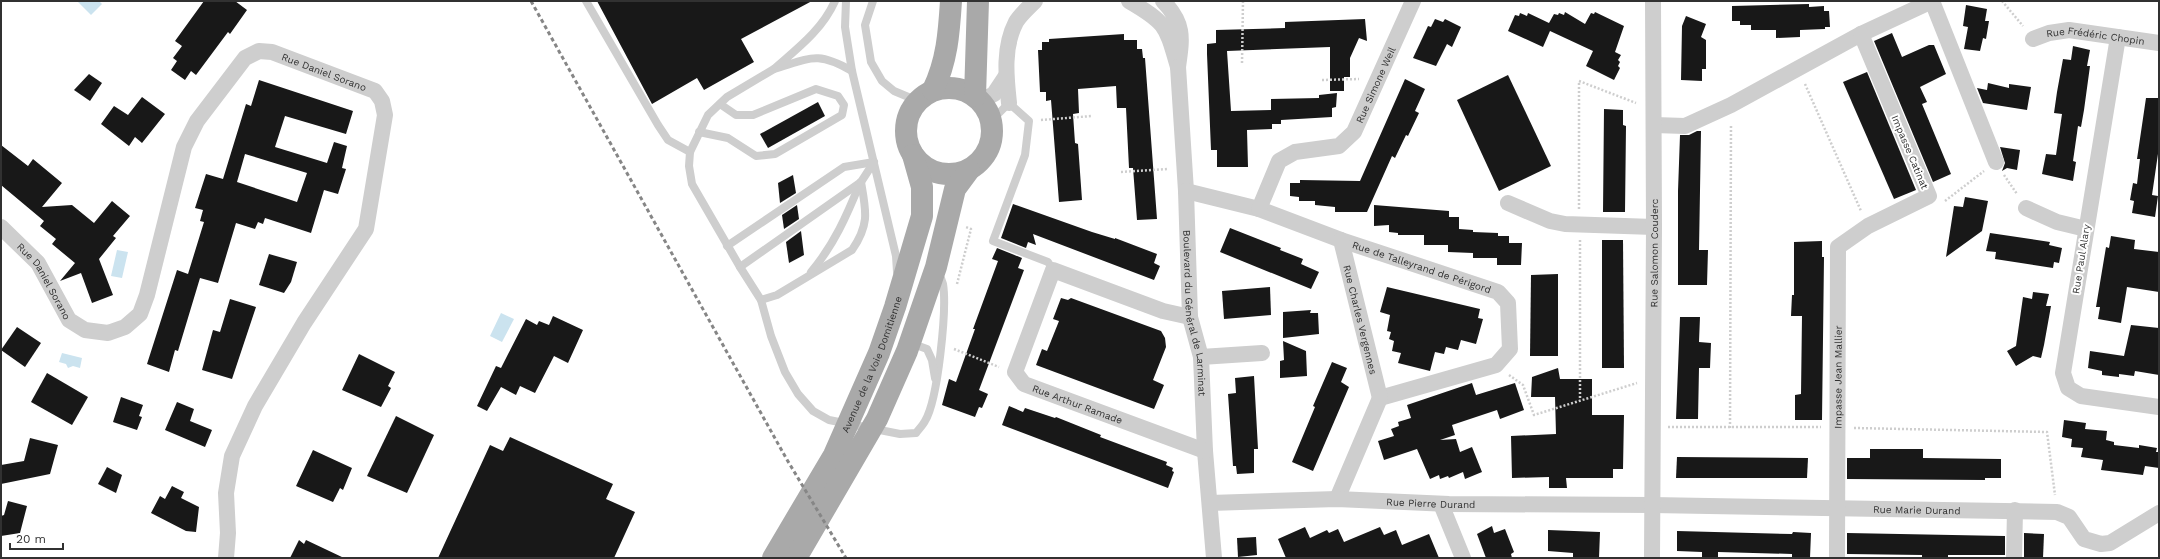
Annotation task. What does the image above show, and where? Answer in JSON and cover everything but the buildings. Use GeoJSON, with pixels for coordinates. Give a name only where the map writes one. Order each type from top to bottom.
{"type":"FeatureCollection","features":[{"type":"Feature","properties":{"kind":"main road"},"geometry":{"type":"LineString","coordinates":[[951,1],[948,45],[942,72],[925,96],[909,113],[906,127],[907,142],[913,156],[921,165],[932,171],[944,174],[957,174],[969,170],[984,157],[992,140],[991,120],[978,99],[978,1]]}},
{"type":"Feature","properties":{"kind":"main road"},"geometry":{"type":"LineString","coordinates":[[925,96],[944,88],[955,88],[978,99]]}},
{"type":"Feature","properties":{"kind":"main road","name":"Avenue de la Voie Domitienne"},"geometry":{"type":"LineString","coordinates":[[794,548],[879,353],[895,307],[922,216],[922,187],[913,156]]}},
{"type":"Feature","properties":{"kind":"main road","name":"Avenue de la Voie Domitienne"},"geometry":{"type":"LineString","coordinates":[[773,558],[794,548],[876,418],[905,355],[936,267],[955,189],[969,170]]}},
{"type":"Feature","properties":{"kind":"street"},"geometry":{"type":"LineString","coordinates":[[1009,103],[1006,76],[1008,49],[1016,22],[1035,1]]}},
{"type":"Feature","properties":{"kind":"street","name":"Boulevard du Général de Larminat"},"geometry":{"type":"LineString","coordinates":[[1129,1],[1154,16],[1167,30],[1178,67]]}},
{"type":"Feature","properties":{"kind":"street","name":"Boulevard du Général de Larminat"},"geometry":{"type":"LineString","coordinates":[[1163,1],[1179,22],[1182,35],[1178,67],[1186,191],[1190,318],[1201,357],[1205,451],[1214,558]]}},
{"type":"Feature","properties":{"kind":"street","name":"Rue Simone Weil"},"geometry":{"type":"LineString","coordinates":[[1259,209],[1280,161],[1295,152],[1338,146],[1354,132],[1413,1]]}},
{"type":"Feature","properties":{"kind":"street","name":"Rue Salomon Couderc"},"geometry":{"type":"LineString","coordinates":[[1652,558],[1654,227],[1653,1]]}},
{"type":"Feature","properties":{"kind":"street"},"geometry":{"type":"LineString","coordinates":[[1654,125],[1685,126],[1731,105],[1861,34],[1932,1],[1996,162]]}},
{"type":"Feature","properties":{"kind":"street","name":"Rue Frédéric Chopin"},"geometry":{"type":"LineString","coordinates":[[2033,39],[2050,33],[2069,30],[2159,43]]}},
{"type":"Feature","properties":{"kind":"street","name":"Impasse Catinat"},"geometry":{"type":"LineString","coordinates":[[1838,247],[1868,226],[1929,196],[1861,34]]}},
{"type":"Feature","properties":{"kind":"street","name":"Rue Paul Alary"},"geometry":{"type":"LineString","coordinates":[[2118,37],[2063,374],[2068,388],[2081,396],[2159,407]]}},
{"type":"Feature","properties":{"kind":"street","name":"Rue Daniel Sorano"},"geometry":{"type":"LineString","coordinates":[[1,227],[38,263],[69,320],[85,330],[108,333],[125,327],[140,314],[147,295],[184,147],[197,121],[244,58],[259,52],[272,52],[375,91],[382,100],[385,115],[366,229],[304,323],[255,406],[232,456],[226,493],[228,533],[226,558]]}},
{"type":"Feature","properties":{"kind":"street"},"geometry":{"type":"LineString","coordinates":[[978,99],[994,94],[1006,76]]}},
{"type":"Feature","properties":{"kind":"street","name":"Rue de Talleyrand de Périgord"},"geometry":{"type":"LineString","coordinates":[[1186,191],[1259,209],[1341,240],[1498,292],[1508,303],[1510,349],[1496,365]]}},
{"type":"Feature","properties":{"kind":"street"},"geometry":{"type":"LineString","coordinates":[[1508,202],[1550,221],[1565,224],[1654,227]]}},
{"type":"Feature","properties":{"kind":"street"},"geometry":{"type":"LineString","coordinates":[[2026,208],[2057,222],[2086,229]]}},
{"type":"Feature","properties":{"kind":"street","name":"Rue Charles Vergennes"},"geometry":{"type":"LineString","coordinates":[[1341,240],[1380,398]]}},
{"type":"Feature","properties":{"kind":"street","name":"Impasse Jean Mallier"},"geometry":{"type":"LineString","coordinates":[[1837,558],[1838,247]]}},
{"type":"Feature","properties":{"kind":"street"},"geometry":{"type":"LineString","coordinates":[[1015,372],[1053,270],[1162,311],[1190,318]]}},
{"type":"Feature","properties":{"kind":"street"},"geometry":{"type":"LineString","coordinates":[[1201,357],[1262,353]]}},
{"type":"Feature","properties":{"kind":"street"},"geometry":{"type":"LineString","coordinates":[[1337,499],[1380,398],[1496,365]]}},
{"type":"Feature","properties":{"kind":"street","name":"Rue Arthur Ramade"},"geometry":{"type":"LineString","coordinates":[[1015,372],[1024,384],[1205,451]]}},
{"type":"Feature","properties":{"kind":"street","name":"Rue Pierre Durand"},"geometry":{"type":"LineString","coordinates":[[1210,503],[1337,499],[1441,504],[1652,505]]}},
{"type":"Feature","properties":{"kind":"street"},"geometry":{"type":"LineString","coordinates":[[1441,504],[1463,558]]}},
{"type":"Feature","properties":{"kind":"street","name":"Rue Marie Durand"},"geometry":{"type":"LineString","coordinates":[[1652,505],[2015,510],[2057,512]]}},
{"type":"Feature","properties":{"kind":"street"},"geometry":{"type":"LineString","coordinates":[[2014,558],[2015,510]]}},
{"type":"Feature","properties":{"kind":"street"},"geometry":{"type":"LineString","coordinates":[[2057,512],[2069,517],[2084,538],[2101,544],[2110,544],[2159,513]]}},
{"type":"Feature","properties":{"kind":"lane"},"geometry":{"type":"LineString","coordinates":[[586,1],[668,140],[690,152]]}},
{"type":"Feature","properties":{"kind":"lane"},"geometry":{"type":"LineString","coordinates":[[835,1],[829,15],[810,38],[774,69],[727,97],[708,115],[690,152],[689,166],[692,184],[727,246],[761,300],[771,336],[798,394],[813,411],[829,420],[900,434],[916,433],[926,420],[941,361],[940,344],[944,303],[943,283],[936,267]]}},
{"type":"Feature","properties":{"kind":"lane"},"geometry":{"type":"LineString","coordinates":[[846,1],[845,27],[852,71],[896,256],[897,281],[895,307]]}},
{"type":"Feature","properties":{"kind":"lane"},"geometry":{"type":"LineString","coordinates":[[873,1],[865,25],[871,62],[882,81],[894,91],[925,96]]}},
{"type":"Feature","properties":{"kind":"lane"},"geometry":{"type":"LineString","coordinates":[[774,69],[815,57],[834,61],[852,71]]}},
{"type":"Feature","properties":{"kind":"lane"},"geometry":{"type":"LineString","coordinates":[[699,132],[728,138],[756,156],[775,154],[842,115],[844,105],[838,96],[816,89],[753,115],[736,114],[720,104]]}},
{"type":"Feature","properties":{"kind":"lane"},"geometry":{"type":"LineString","coordinates":[[991,120],[1009,103],[1028,121],[1025,155],[993,241],[1048,262],[1053,270]]}},
{"type":"Feature","properties":{"kind":"lane"},"geometry":{"type":"LineString","coordinates":[[727,246],[844,167],[874,162]]}},
{"type":"Feature","properties":{"kind":"lane"},"geometry":{"type":"LineString","coordinates":[[806,278],[827,253],[840,231],[861,182],[874,162]]}},
{"type":"Feature","properties":{"kind":"lane"},"geometry":{"type":"LineString","coordinates":[[740,267],[861,182]]}},
{"type":"Feature","properties":{"kind":"lane"},"geometry":{"type":"LineString","coordinates":[[761,300],[777,295],[852,250],[859,239],[866,216],[861,182]]}},
{"type":"Feature","properties":{"kind":"lane"},"geometry":{"type":"LineString","coordinates":[[905,355],[916,345],[927,349],[932,360],[936,383]]}},
{"type":"Feature","properties":{"kind":"path"},"geometry":{"type":"LineString","coordinates":[[1242,63],[1243,1]]}},
{"type":"Feature","properties":{"kind":"path"},"geometry":{"type":"LineString","coordinates":[[2002,1],[2033,39]]}},
{"type":"Feature","properties":{"kind":"path"},"geometry":{"type":"LineString","coordinates":[[1798,68],[1868,226]]}},
{"type":"Feature","properties":{"kind":"path"},"geometry":{"type":"LineString","coordinates":[[1322,80],[1378,79]]}},
{"type":"Feature","properties":{"kind":"path"},"geometry":{"type":"LineString","coordinates":[[1730,428],[1731,105]]}},
{"type":"Feature","properties":{"kind":"path"},"geometry":{"type":"LineString","coordinates":[[1028,121],[1092,116]]}},
{"type":"Feature","properties":{"kind":"path"},"geometry":{"type":"LineString","coordinates":[[1929,196],[1942,203],[1996,162],[2026,208]]}},
{"type":"Feature","properties":{"kind":"path"},"geometry":{"type":"LineString","coordinates":[[1121,172],[1184,168]]}},
{"type":"Feature","properties":{"kind":"path"},"geometry":{"type":"LineString","coordinates":[[940,344],[1015,372]]}},
{"type":"Feature","properties":{"kind":"path"},"geometry":{"type":"LineString","coordinates":[[1496,365],[1523,385],[1534,416],[1653,378]]}},
{"type":"Feature","properties":{"kind":"path"},"geometry":{"type":"LineString","coordinates":[[1653,427],[1837,428],[2047,432],[2057,512]]}},
{"type":"Feature","properties":{"kind":"water"},"geometry":{"type":"Polygon","coordinates":[[[77,1],[99,1],[102,4],[91,15],[77,1]]]}},
{"type":"Feature","properties":{"kind":"water"},"geometry":{"type":"Polygon","coordinates":[[[117,250],[128,252],[122,278],[111,276],[117,250]]]}},
{"type":"Feature","properties":{"kind":"water"},"geometry":{"type":"Polygon","coordinates":[[[501,313],[514,319],[502,342],[490,336],[501,313]]]}},
{"type":"Feature","properties":{"kind":"water"},"geometry":{"type":"Polygon","coordinates":[[[62,353],[82,358],[80,368],[73,366],[68,368],[66,364],[59,362],[62,353]]]}},
{"type":"Feature","properties":{"kind":"railway"},"geometry":{"type":"LineString","coordinates":[[531,1],[786,458],[846,558]]}}]}
